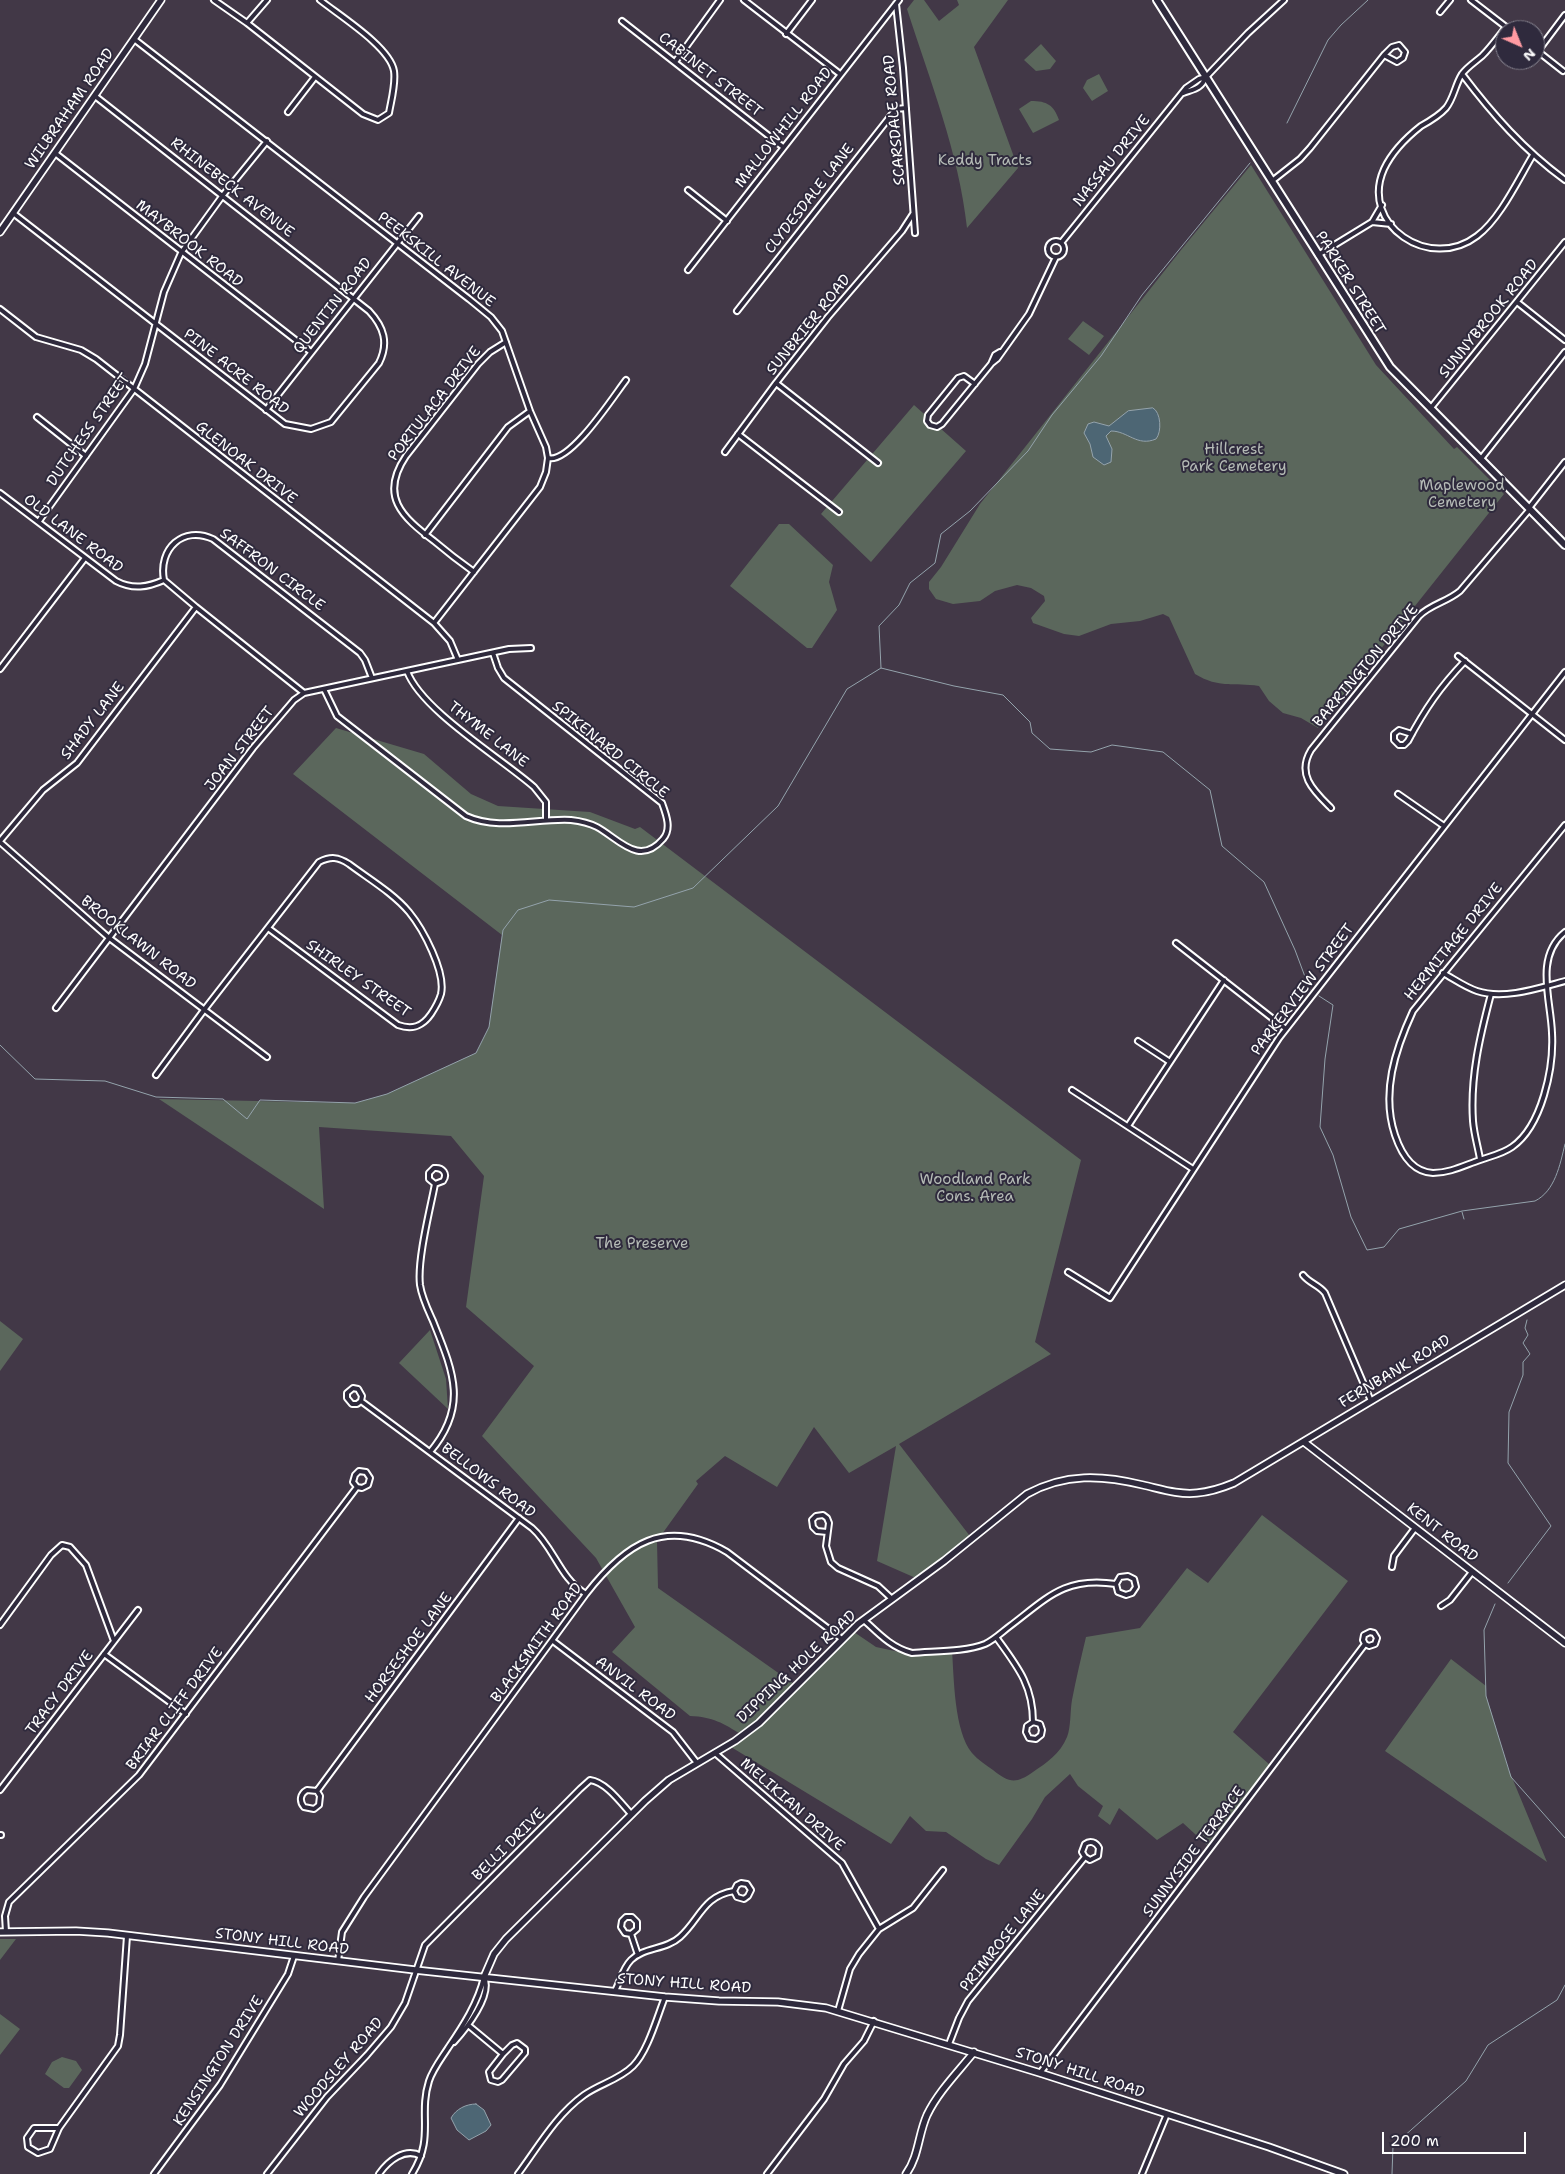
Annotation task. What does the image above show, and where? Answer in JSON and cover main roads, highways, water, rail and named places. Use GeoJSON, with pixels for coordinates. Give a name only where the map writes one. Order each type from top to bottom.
{"type":"FeatureCollection","features":[{"type":"Feature","properties":{"kind":"main road","name":"WILBRAHAM ROAD"},"geometry":{"type":"LineString","coordinates":[[0,232],[161,0]]}},
{"type":"Feature","properties":{"kind":"main road","name":"PARKER STREET"},"geometry":{"type":"LineString","coordinates":[[1157,0],[1390,367],[1565,545]]}},
{"type":"Feature","properties":{"kind":"main road","name":"FERNBANK ROAD"},"geometry":{"type":"LineString","coordinates":[[1237,1481],[1565,1285]]}},
{"type":"Feature","properties":{"kind":"main road","name":"KENT ROAD"},"geometry":{"type":"LineString","coordinates":[[1304,1442],[1565,1644]]}},
{"type":"Feature","properties":{"kind":"main road","name":"DIPPING HOLE ROAD"},"geometry":{"type":"LineString","coordinates":[[484,1977],[494,1954],[506,1940],[631,1814],[670,1780],[735,1741],[772,1712],[864,1620],[944,1561],[1027,1494],[1041,1486],[1090,1476],[1123,1480],[1182,1493],[1210,1491],[1237,1481]]}},
{"type":"Feature","properties":{"kind":"main road","name":"STONY HILL ROAD"},"geometry":{"type":"LineString","coordinates":[[3,1932],[76,1931],[665,1997],[802,2004],[838,2010],[1269,2147],[1344,2174]]}},
{"type":"Feature","properties":{"kind":"main road"},"geometry":{"type":"LineString","coordinates":[[906,2174],[915,2158],[930,2111],[974,2052]]}},
{"type":"Feature","properties":{"kind":"water"},"geometry":{"type":"Polygon","coordinates":[[[1153,408],[1158,414],[1160,422],[1156,439],[1143,441],[1123,433],[1111,431],[1106,436],[1112,449],[1111,462],[1104,465],[1093,457],[1090,444],[1084,433],[1088,424],[1094,422],[1109,426],[1128,411],[1153,408]]]}},
{"type":"Feature","properties":{"kind":"water"},"geometry":{"type":"Polygon","coordinates":[[[476,2104],[484,2110],[491,2125],[486,2131],[469,2140],[457,2130],[451,2118],[462,2108],[476,2104]]]}},
{"type":"Feature","properties":{"kind":"waterway"},"geometry":{"type":"LineString","coordinates":[[1287,123],[1328,40],[1368,0]]}},
{"type":"Feature","properties":{"kind":"waterway"},"geometry":{"type":"LineString","coordinates":[[881,668],[879,626],[899,605],[910,583],[935,563],[941,534],[970,511],[1028,451],[1052,415],[1101,356],[1142,295],[1250,163]]}},
{"type":"Feature","properties":{"kind":"waterway"},"geometry":{"type":"LineString","coordinates":[[0,1045],[35,1079],[105,1081],[156,1097],[223,1099],[247,1119],[260,1100],[355,1103],[387,1094],[476,1053],[489,1027],[503,930],[518,910],[549,900],[634,907],[693,888],[778,806],[847,689],[881,668],[954,686],[1003,695],[1030,722],[1032,733],[1050,749],[1091,752],[1112,745],[1163,752],[1210,790],[1222,846],[1264,882],[1295,950],[1310,990]]}},
{"type":"Feature","properties":{"kind":"waterway"},"geometry":{"type":"LineString","coordinates":[[1319,996],[1333,1005],[1325,1059],[1320,1127],[1333,1155],[1351,1217],[1367,1250],[1384,1247],[1399,1229],[1462,1211],[1535,1201],[1542,1197],[1556,1177],[1565,1144]]}},
{"type":"Feature","properties":{"kind":"waterway"},"geometry":{"type":"LineString","coordinates":[[1462,1212],[1464,1219]]}},
{"type":"Feature","properties":{"kind":"waterway"},"geometry":{"type":"LineString","coordinates":[[1508,1583],[1551,1526],[1508,1463],[1509,1412],[1523,1375],[1523,1362],[1530,1354],[1523,1343],[1528,1335],[1525,1328],[1527,1320]]}},
{"type":"Feature","properties":{"kind":"waterway"},"geometry":{"type":"LineString","coordinates":[[1495,1604],[1484,1630],[1486,1696],[1511,1777],[1565,1838]]}},
{"type":"Feature","properties":{"kind":"waterway"},"geometry":{"type":"LineString","coordinates":[[1392,2174],[1393,2146],[1466,2081],[1488,2045],[1557,2000],[1565,1985]]}},
{"type":"Feature","properties":{"kind":"park label","name":"Keddy Tracts"},"geometry":{"type":"Point","coordinates":[985,161]}},
{"type":"Feature","properties":{"kind":"park label","name":"Hillcrest Park Cemetery"},"geometry":{"type":"Point","coordinates":[1234,458]}},
{"type":"Feature","properties":{"kind":"park label","name":"Maplewood Cemetery"},"geometry":{"type":"Point","coordinates":[1462,494]}},
{"type":"Feature","properties":{"kind":"park label","name":"Woodland Park Cons. Area"},"geometry":{"type":"Point","coordinates":[975,1188]}},
{"type":"Feature","properties":{"kind":"park label","name":"The Preserve"},"geometry":{"type":"Point","coordinates":[642,1244]}}]}
